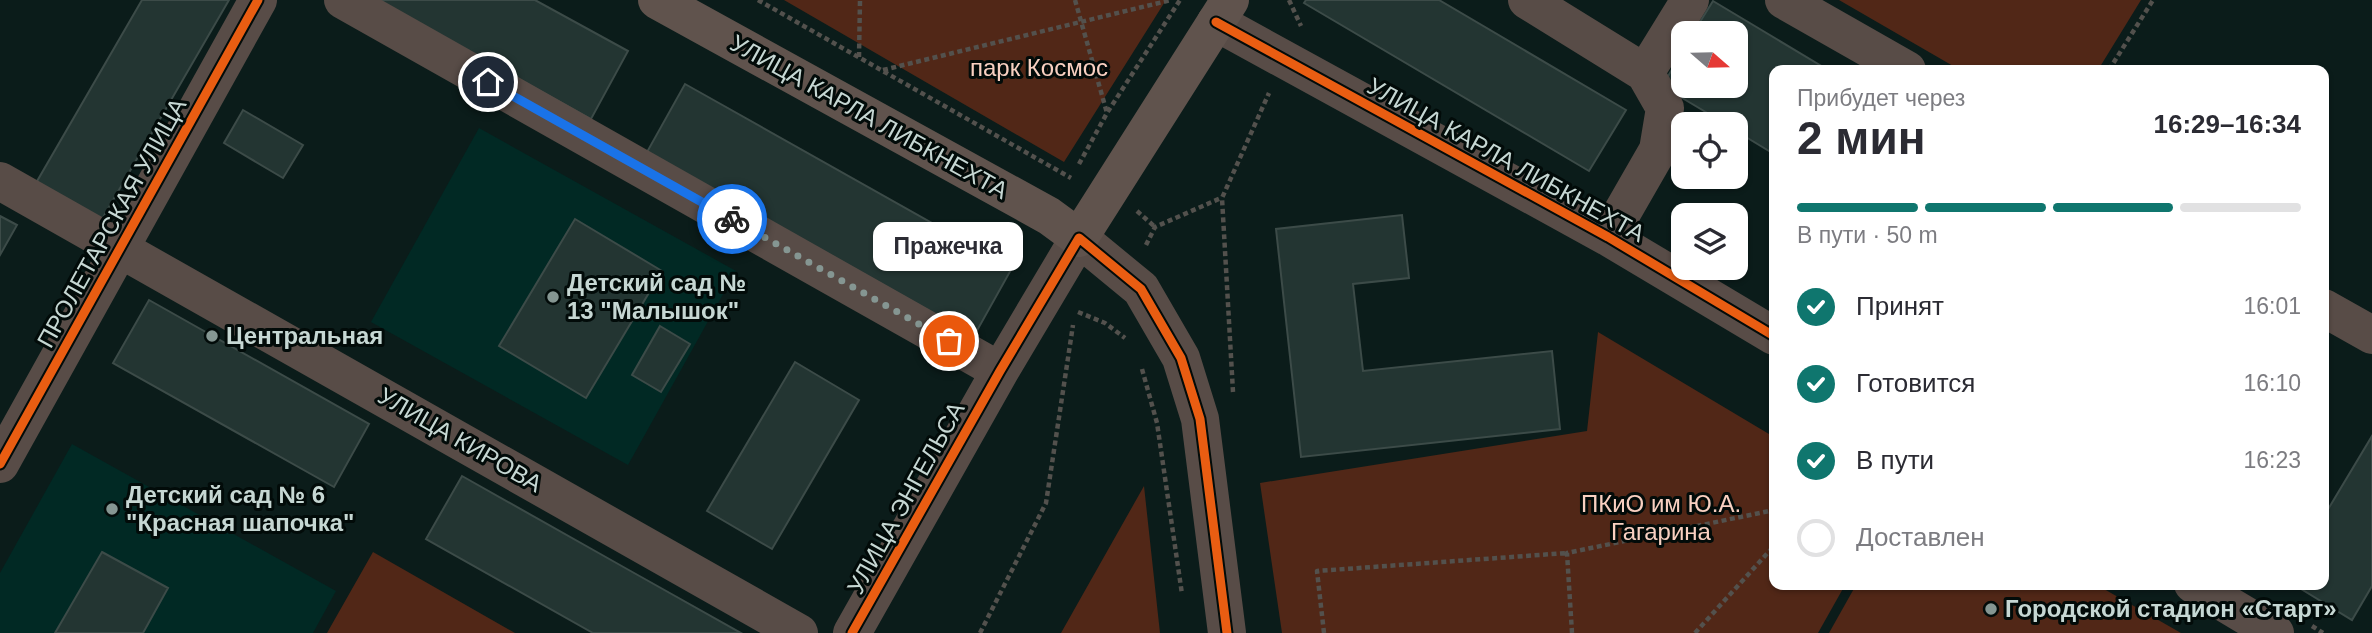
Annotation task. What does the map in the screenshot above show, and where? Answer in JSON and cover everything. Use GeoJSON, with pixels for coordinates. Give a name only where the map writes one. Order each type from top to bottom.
{"type":"FeatureCollection","features":[{"type":"Feature","properties":{"kind":"main road","name":"УЛИЦА КАРЛА ЛИБКНЕХТА"},"geometry":{"type":"LineString","coordinates":[[657,0],[1064,227]]}},
{"type":"Feature","properties":{"kind":"main road","name":"УЛИЦА ЭНГЕЛЬСА"},"geometry":{"type":"LineString","coordinates":[[1064,227],[1223,11]]}},
{"type":"Feature","properties":{"kind":"street","name":"ПРОЛЕТАРСКАЯ УЛИЦА"},"geometry":{"type":"LineString","coordinates":[[0,464],[258,0]]}},
{"type":"Feature","properties":{"kind":"street"},"geometry":{"type":"LineString","coordinates":[[343,0],[1000,370]]}},
{"type":"Feature","properties":{"kind":"street"},"geometry":{"type":"LineString","coordinates":[[1527,0],[1645,73],[1665,107],[1657,150],[1608,237]]}},
{"type":"Feature","properties":{"kind":"street"},"geometry":{"type":"LineString","coordinates":[[1645,73],[1690,0]]}},
{"type":"Feature","properties":{"kind":"street"},"geometry":{"type":"LineString","coordinates":[[1784,0],[1898,65]]}},
{"type":"Feature","properties":{"kind":"street","name":"УЛИЦА КАРЛА ЛИБКНЕХТА"},"geometry":{"type":"LineString","coordinates":[[1223,11],[1284,60],[1608,237],[1769,333]]}},
{"type":"Feature","properties":{"kind":"street","name":"УЛИЦА КИРОВА"},"geometry":{"type":"LineString","coordinates":[[0,181],[799,633]]}},
{"type":"Feature","properties":{"kind":"street"},"geometry":{"type":"LineString","coordinates":[[1064,227],[1141,289],[1181,358],[1200,419],[1227,633]]}},
{"type":"Feature","properties":{"kind":"street","name":"УЛИЦА ЭНГЕЛЬСА"},"geometry":{"type":"LineString","coordinates":[[852,633],[1000,370],[1064,227]]}},
{"type":"Feature","properties":{"kind":"street"},"geometry":{"type":"LineString","coordinates":[[2329,311],[2372,335]]}},
{"type":"Feature","properties":{"kind":"street"},"geometry":{"type":"LineString","coordinates":[[2203,590],[2275,633]]}},
{"type":"Feature","properties":{"kind":"path"},"geometry":{"type":"LineString","coordinates":[[758,0],[1071,178]]}},
{"type":"Feature","properties":{"kind":"path"},"geometry":{"type":"LineString","coordinates":[[859,57],[860,0]]}},
{"type":"Feature","properties":{"kind":"path"},"geometry":{"type":"LineString","coordinates":[[1075,0],[1107,113]]}},
{"type":"Feature","properties":{"kind":"path"},"geometry":{"type":"LineString","coordinates":[[883,70],[1171,0]]}},
{"type":"Feature","properties":{"kind":"path"},"geometry":{"type":"LineString","coordinates":[[1064,227],[1071,178],[1107,113],[1180,0]]}},
{"type":"Feature","properties":{"kind":"path"},"geometry":{"type":"LineString","coordinates":[[1234,401],[1222,198],[1301,27],[1289,0]]}},
{"type":"Feature","properties":{"kind":"path"},"geometry":{"type":"LineString","coordinates":[[2112,65],[2152,0]]}},
{"type":"Feature","properties":{"kind":"path"},"geometry":{"type":"LineString","coordinates":[[1155,227],[1222,198]]}},
{"type":"Feature","properties":{"kind":"path"},"geometry":{"type":"LineString","coordinates":[[981,633],[1046,503],[1075,310],[1105,323],[1136,345]]}},
{"type":"Feature","properties":{"kind":"path"},"geometry":{"type":"LineString","coordinates":[[1139,358],[1157,423],[1183,603]]}},
{"type":"Feature","properties":{"kind":"path"},"geometry":{"type":"LineString","coordinates":[[1324,633],[1317,571],[1567,553],[1769,511]]}},
{"type":"Feature","properties":{"kind":"path"},"geometry":{"type":"LineString","coordinates":[[1695,633],[1769,552]]}},
{"type":"Feature","properties":{"kind":"path"},"geometry":{"type":"LineString","coordinates":[[1567,553],[1572,633]]}},
{"type":"Feature","properties":{"kind":"shaded area","name":"Детский сад № 13 \"Малышок\""},"geometry":{"type":"Polygon","coordinates":[[[479,128],[736,271],[628,465],[371,322],[479,128]]]}},
{"type":"Feature","properties":{"kind":"shaded area","name":"Детский сад № 6 \"Красная шапочка\""},"geometry":{"type":"Polygon","coordinates":[[[72,444],[336,591],[313,633],[0,633],[0,573],[72,444]]]}},
{"type":"Feature","properties":{"kind":"green space","name":"парк Космос"},"geometry":{"type":"Polygon","coordinates":[[[784,0],[1166,0],[1064,162],[784,0]]]}},
{"type":"Feature","properties":{"kind":"green space"},"geometry":{"type":"Polygon","coordinates":[[[1839,0],[2141,0],[2101,65],[1951,65],[1839,0]]]}},
{"type":"Feature","properties":{"kind":"green space","name":"ПКиО им Ю.А. Гагарина"},"geometry":{"type":"Polygon","coordinates":[[[1598,332],[1769,434],[1769,590],[1842,590],[1818,633],[1282,633],[1260,483],[1587,431],[1598,332]]]}},
{"type":"Feature","properties":{"kind":"green space"},"geometry":{"type":"Polygon","coordinates":[[[1144,486],[1160,633],[1061,633],[1144,486]]]}},
{"type":"Feature","properties":{"kind":"green space"},"geometry":{"type":"Polygon","coordinates":[[[373,552],[515,633],[327,633],[373,552]]]}},
{"type":"Feature","properties":{"kind":"green space","name":"Городской стадион «Старт»"},"geometry":{"type":"Polygon","coordinates":[[[1853,590],[2106,590],[2181,633],[1829,633],[1853,590]]]}},
{"type":"Feature","properties":{"kind":"building"},"geometry":{"type":"Polygon","coordinates":[[[142,0],[229,0],[101,221],[36,183],[142,0]]]}},
{"type":"Feature","properties":{"kind":"building"},"geometry":{"type":"Polygon","coordinates":[[[376,0],[535,0],[628,51],[591,119],[376,0]]]}},
{"type":"Feature","properties":{"kind":"building"},"geometry":{"type":"Polygon","coordinates":[[[1306,0],[1439,0],[1626,110],[1589,171],[1304,3],[1306,0]]]}},
{"type":"Feature","properties":{"kind":"building"},"geometry":{"type":"Polygon","coordinates":[[[1713,1],[1746,21],[1700,21],[1713,1]]]}},
{"type":"Feature","properties":{"kind":"building"},"geometry":{"type":"Polygon","coordinates":[[[1748,22],[1820,65],[1769,65],[1769,151],[1748,138],[1748,112],[1706,112],[1682,98],[1748,98],[1748,22]]]}},
{"type":"Feature","properties":{"kind":"building"},"geometry":{"type":"Polygon","coordinates":[[[1671,71],[1671,91],[1662,86],[1671,71]]]}},
{"type":"Feature","properties":{"kind":"building"},"geometry":{"type":"Polygon","coordinates":[[[685,84],[1012,268],[974,336],[647,152],[685,84]]]}},
{"type":"Feature","properties":{"kind":"building"},"geometry":{"type":"Polygon","coordinates":[[[243,110],[303,145],[283,178],[224,143],[243,110]]]}},
{"type":"Feature","properties":{"kind":"building"},"geometry":{"type":"Polygon","coordinates":[[[1402,215],[1409,278],[1353,284],[1363,371],[1552,351],[1560,429],[1301,457],[1276,229],[1402,215]]]}},
{"type":"Feature","properties":{"kind":"building"},"geometry":{"type":"Polygon","coordinates":[[[0,216],[17,225],[0,255],[0,216]]]}},
{"type":"Feature","properties":{"kind":"building"},"geometry":{"type":"Polygon","coordinates":[[[575,219],[662,271],[586,398],[499,346],[575,219]]]}},
{"type":"Feature","properties":{"kind":"building"},"geometry":{"type":"Polygon","coordinates":[[[149,300],[369,424],[334,487],[113,363],[149,300]]]}},
{"type":"Feature","properties":{"kind":"building"},"geometry":{"type":"Polygon","coordinates":[[[660,326],[690,344],[661,392],[632,375],[660,326]]]}},
{"type":"Feature","properties":{"kind":"building"},"geometry":{"type":"Polygon","coordinates":[[[795,362],[859,400],[772,549],[707,511],[795,362]]]}},
{"type":"Feature","properties":{"kind":"building"},"geometry":{"type":"Polygon","coordinates":[[[2372,436],[2372,586],[2352,620],[2303,590],[2329,590],[2329,508],[2372,436]]]}},
{"type":"Feature","properties":{"kind":"building"},"geometry":{"type":"Polygon","coordinates":[[[462,476],[741,633],[593,633],[426,539],[462,476]]]}},
{"type":"Feature","properties":{"kind":"building"},"geometry":{"type":"Polygon","coordinates":[[[102,552],[168,588],[143,633],[55,633],[102,552]]]}},
{"type":"Feature","properties":{"kind":"cycle path"},"geometry":{"type":"LineString","coordinates":[[0,464],[258,0]]}},
{"type":"Feature","properties":{"kind":"cycle path"},"geometry":{"type":"LineString","coordinates":[[1216,22],[1608,237],[1769,333]]}},
{"type":"Feature","properties":{"kind":"cycle path"},"geometry":{"type":"LineString","coordinates":[[852,633],[1000,371],[1079,238],[1141,289],[1181,358],[1200,419],[1227,633]]}},
{"type":"Feature","properties":{"kind":"way so far"},"geometry":{"type":"LineString","coordinates":[[732,219],[949,341]]}},
{"type":"Feature","properties":{"kind":"place","name":"Детский сад № 13 \"Малышок\""},"geometry":{"type":"Point","coordinates":[553,297]}},
{"type":"Feature","properties":{"kind":"place","name":"Центральная"},"geometry":{"type":"Point","coordinates":[212,336]}},
{"type":"Feature","properties":{"kind":"place","name":"Пражечка"},"geometry":{"type":"Point","coordinates":[949,341]}},
{"type":"Feature","properties":{"kind":"place","name":"Детский сад № 6 \"Красная шапочка\""},"geometry":{"type":"Point","coordinates":[112,509]}},
{"type":"Feature","properties":{"kind":"place","name":"Городской стадион «Старт»"},"geometry":{"type":"Point","coordinates":[1991,609]}},
{"type":"Feature","properties":{"kind":"route"},"geometry":{"type":"LineString","coordinates":[[488,82],[732,219]]}}]}
